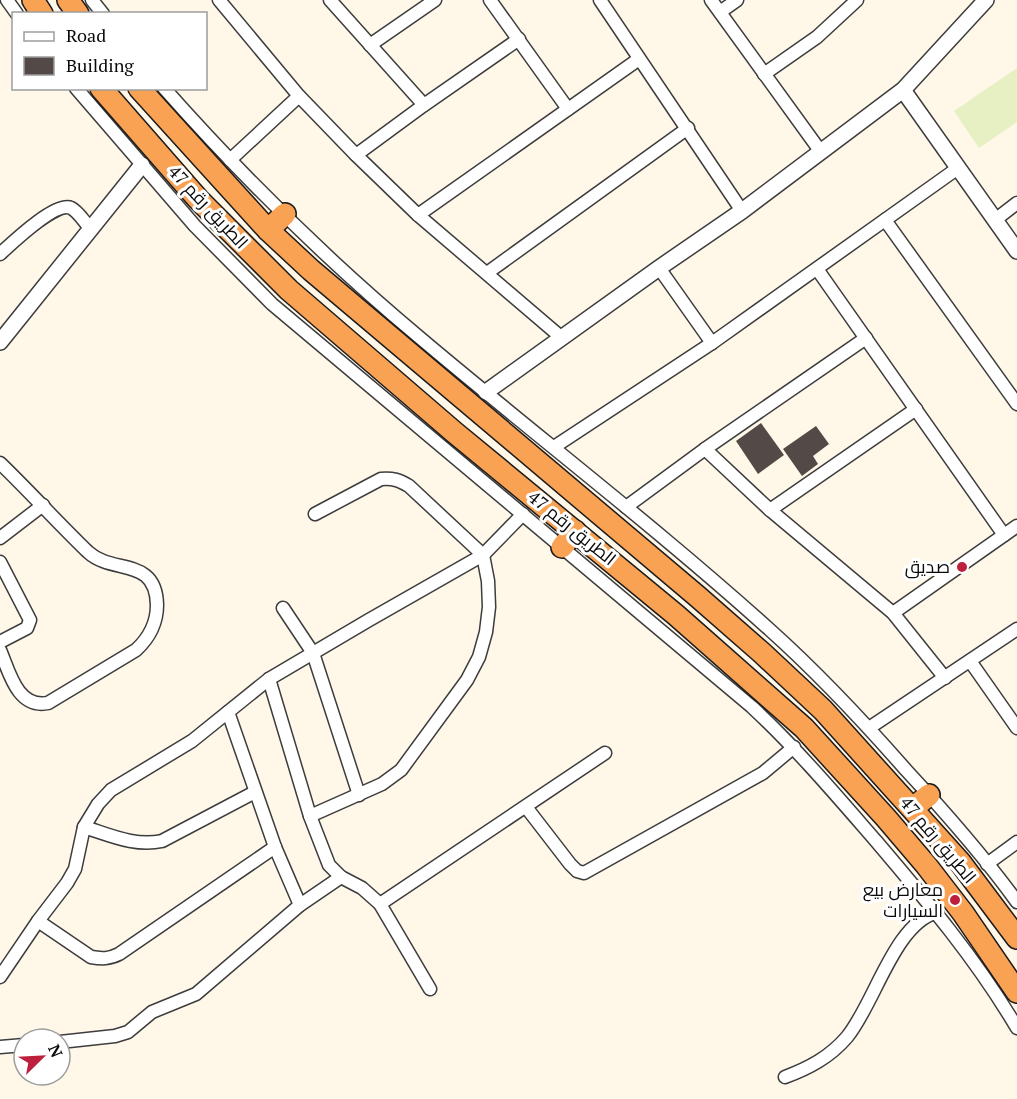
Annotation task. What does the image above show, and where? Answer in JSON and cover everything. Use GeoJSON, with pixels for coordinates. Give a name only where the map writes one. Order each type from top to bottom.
{"type":"FeatureCollection","features":[{"type":"Feature","properties":{"kind":"highway","name":"الطريق رقم 47"},"geometry":{"type":"LineString","coordinates":[[102,90],[149,158],[297,297],[454,432],[676,615],[804,728],[926,865],[1017,992]]}},
{"type":"Feature","properties":{"kind":"highway","name":"الطريق رقم 47"},"geometry":{"type":"LineString","coordinates":[[142,90],[268,230],[311,270],[697,596],[823,710],[960,862],[1017,939]]}},
{"type":"Feature","properties":{"kind":"highway"},"geometry":{"type":"LineString","coordinates":[[149,158],[178,132]]}},
{"type":"Feature","properties":{"kind":"highway"},"geometry":{"type":"LineString","coordinates":[[268,230],[285,214]]}},
{"type":"Feature","properties":{"kind":"highway"},"geometry":{"type":"LineString","coordinates":[[562,547],[575,531]]}},
{"type":"Feature","properties":{"kind":"highway"},"geometry":{"type":"LineString","coordinates":[[804,728],[823,710]]}},
{"type":"Feature","properties":{"kind":"highway"},"geometry":{"type":"LineString","coordinates":[[913,808],[929,795]]}},
{"type":"Feature","properties":{"kind":"street"},"geometry":{"type":"LineString","coordinates":[[219,0],[299,96],[356,155],[418,215],[562,338]]}},
{"type":"Feature","properties":{"kind":"street"},"geometry":{"type":"LineString","coordinates":[[330,0],[424,105]]}},
{"type":"Feature","properties":{"kind":"street"},"geometry":{"type":"LineString","coordinates":[[370,45],[435,0]]}},
{"type":"Feature","properties":{"kind":"street"},"geometry":{"type":"LineString","coordinates":[[490,0],[568,109]]}},
{"type":"Feature","properties":{"kind":"street"},"geometry":{"type":"LineString","coordinates":[[600,0],[742,211]]}},
{"type":"Feature","properties":{"kind":"street"},"geometry":{"type":"LineString","coordinates":[[711,0],[821,152]]}},
{"type":"Feature","properties":{"kind":"street"},"geometry":{"type":"LineString","coordinates":[[720,12],[736,0]]}},
{"type":"Feature","properties":{"kind":"street"},"geometry":{"type":"LineString","coordinates":[[764,74],[817,37],[857,0]]}},
{"type":"Feature","properties":{"kind":"street"},"geometry":{"type":"LineString","coordinates":[[486,392],[742,211],[903,90],[986,0]]}},
{"type":"Feature","properties":{"kind":"street"},"geometry":{"type":"LineString","coordinates":[[356,155],[519,39]]}},
{"type":"Feature","properties":{"kind":"street"},"geometry":{"type":"LineString","coordinates":[[418,215],[639,59]]}},
{"type":"Feature","properties":{"kind":"street"},"geometry":{"type":"LineString","coordinates":[[78,90],[149,158],[195,226],[272,304],[752,707],[794,747],[937,912],[986,979],[1017,1028]]}},
{"type":"Feature","properties":{"kind":"street"},"geometry":{"type":"LineString","coordinates":[[166,90],[230,160],[285,214],[417,336],[554,447],[771,631],[869,728],[929,795],[1017,902]]}},
{"type":"Feature","properties":{"kind":"street"},"geometry":{"type":"LineString","coordinates":[[903,90],[1017,251]]}},
{"type":"Feature","properties":{"kind":"street"},"geometry":{"type":"LineString","coordinates":[[230,160],[299,96]]}},
{"type":"Feature","properties":{"kind":"street"},"geometry":{"type":"LineString","coordinates":[[487,273],[688,128]]}},
{"type":"Feature","properties":{"kind":"street"},"geometry":{"type":"LineString","coordinates":[[0,342],[149,158]]}},
{"type":"Feature","properties":{"kind":"street"},"geometry":{"type":"LineString","coordinates":[[554,447],[712,343],[958,168]]}},
{"type":"Feature","properties":{"kind":"street"},"geometry":{"type":"LineString","coordinates":[[995,220],[1017,203]]}},
{"type":"Feature","properties":{"kind":"street"},"geometry":{"type":"LineString","coordinates":[[0,254],[51,212],[63,206],[72,208],[91,229]]}},
{"type":"Feature","properties":{"kind":"street"},"geometry":{"type":"LineString","coordinates":[[885,220],[1017,404]]}},
{"type":"Feature","properties":{"kind":"street"},"geometry":{"type":"LineString","coordinates":[[659,268],[712,343]]}},
{"type":"Feature","properties":{"kind":"street"},"geometry":{"type":"LineString","coordinates":[[817,269],[1004,535]]}},
{"type":"Feature","properties":{"kind":"street"},"geometry":{"type":"LineString","coordinates":[[626,507],[705,449],[866,338]]}},
{"type":"Feature","properties":{"kind":"street"},"geometry":{"type":"LineString","coordinates":[[770,510],[916,409]]}},
{"type":"Feature","properties":{"kind":"street"},"geometry":{"type":"LineString","coordinates":[[705,449],[770,510],[893,613],[945,678]]}},
{"type":"Feature","properties":{"kind":"street"},"geometry":{"type":"LineString","coordinates":[[0,463],[97,559],[135,569],[147,576],[156,595],[157,610],[154,625],[147,639],[136,650],[52,701],[43,704],[32,703],[22,696],[0,650]]}},
{"type":"Feature","properties":{"kind":"street"},"geometry":{"type":"LineString","coordinates":[[310,816],[382,784],[401,771],[467,680],[479,657],[486,632],[489,607],[488,581],[483,555],[409,486],[392,478],[374,482],[315,514]]}},
{"type":"Feature","properties":{"kind":"street"},"geometry":{"type":"LineString","coordinates":[[0,538],[43,505]]}},
{"type":"Feature","properties":{"kind":"street"},"geometry":{"type":"LineString","coordinates":[[0,977],[67,883],[75,869],[84,827],[98,804],[111,790],[175,752],[269,680],[483,555],[523,514]]}},
{"type":"Feature","properties":{"kind":"street"},"geometry":{"type":"LineString","coordinates":[[893,613],[1017,526]]}},
{"type":"Feature","properties":{"kind":"street"},"geometry":{"type":"LineString","coordinates":[[0,562],[30,620],[27,628],[0,642]]}},
{"type":"Feature","properties":{"kind":"street"},"geometry":{"type":"LineString","coordinates":[[283,608],[313,653],[359,795]]}},
{"type":"Feature","properties":{"kind":"street"},"geometry":{"type":"LineString","coordinates":[[869,728],[1017,629]]}},
{"type":"Feature","properties":{"kind":"street"},"geometry":{"type":"LineString","coordinates":[[970,661],[1017,728]]}},
{"type":"Feature","properties":{"kind":"street"},"geometry":{"type":"LineString","coordinates":[[269,680],[310,816],[329,865],[341,877],[362,888],[380,904],[430,989]]}},
{"type":"Feature","properties":{"kind":"street"},"geometry":{"type":"LineString","coordinates":[[228,712],[275,847],[300,905]]}},
{"type":"Feature","properties":{"kind":"street"},"geometry":{"type":"LineString","coordinates":[[526,807],[570,864],[577,871],[584,873],[763,773],[794,747]]}},
{"type":"Feature","properties":{"kind":"street"},"geometry":{"type":"LineString","coordinates":[[380,904],[605,753]]}},
{"type":"Feature","properties":{"kind":"street"},"geometry":{"type":"LineString","coordinates":[[84,827],[138,844],[162,842],[255,792]]}},
{"type":"Feature","properties":{"kind":"street"},"geometry":{"type":"LineString","coordinates":[[987,864],[1017,842]]}},
{"type":"Feature","properties":{"kind":"street"},"geometry":{"type":"LineString","coordinates":[[38,921],[92,957],[111,958],[275,847]]}},
{"type":"Feature","properties":{"kind":"street"},"geometry":{"type":"LineString","coordinates":[[72,1041],[115,1036],[128,1032],[152,1012],[196,994],[300,905],[341,877]]}},
{"type":"Feature","properties":{"kind":"street"},"geometry":{"type":"LineString","coordinates":[[785,1077],[812,1067],[824,1059],[845,1038],[860,1019],[910,928],[926,915],[937,912]]}},
{"type":"Feature","properties":{"kind":"green space"},"geometry":{"type":"Polygon","coordinates":[[[1017,68],[1017,122],[979,148],[954,111],[1017,68]]]}},
{"type":"Feature","properties":{"kind":"building"},"geometry":{"type":"Polygon","coordinates":[[[761,423],[784,455],[758,474],[736,441],[761,423]]]}},
{"type":"Feature","properties":{"kind":"building"},"geometry":{"type":"Polygon","coordinates":[[[816,426],[829,444],[813,456],[818,464],[802,476],[783,449],[816,426]]]}},
{"type":"Feature","properties":{"kind":"place","name":"صديق"},"geometry":{"type":"Point","coordinates":[962,567]}},
{"type":"Feature","properties":{"kind":"place","name":"معارض بيع السيارات"},"geometry":{"type":"Point","coordinates":[955,900]}}]}
